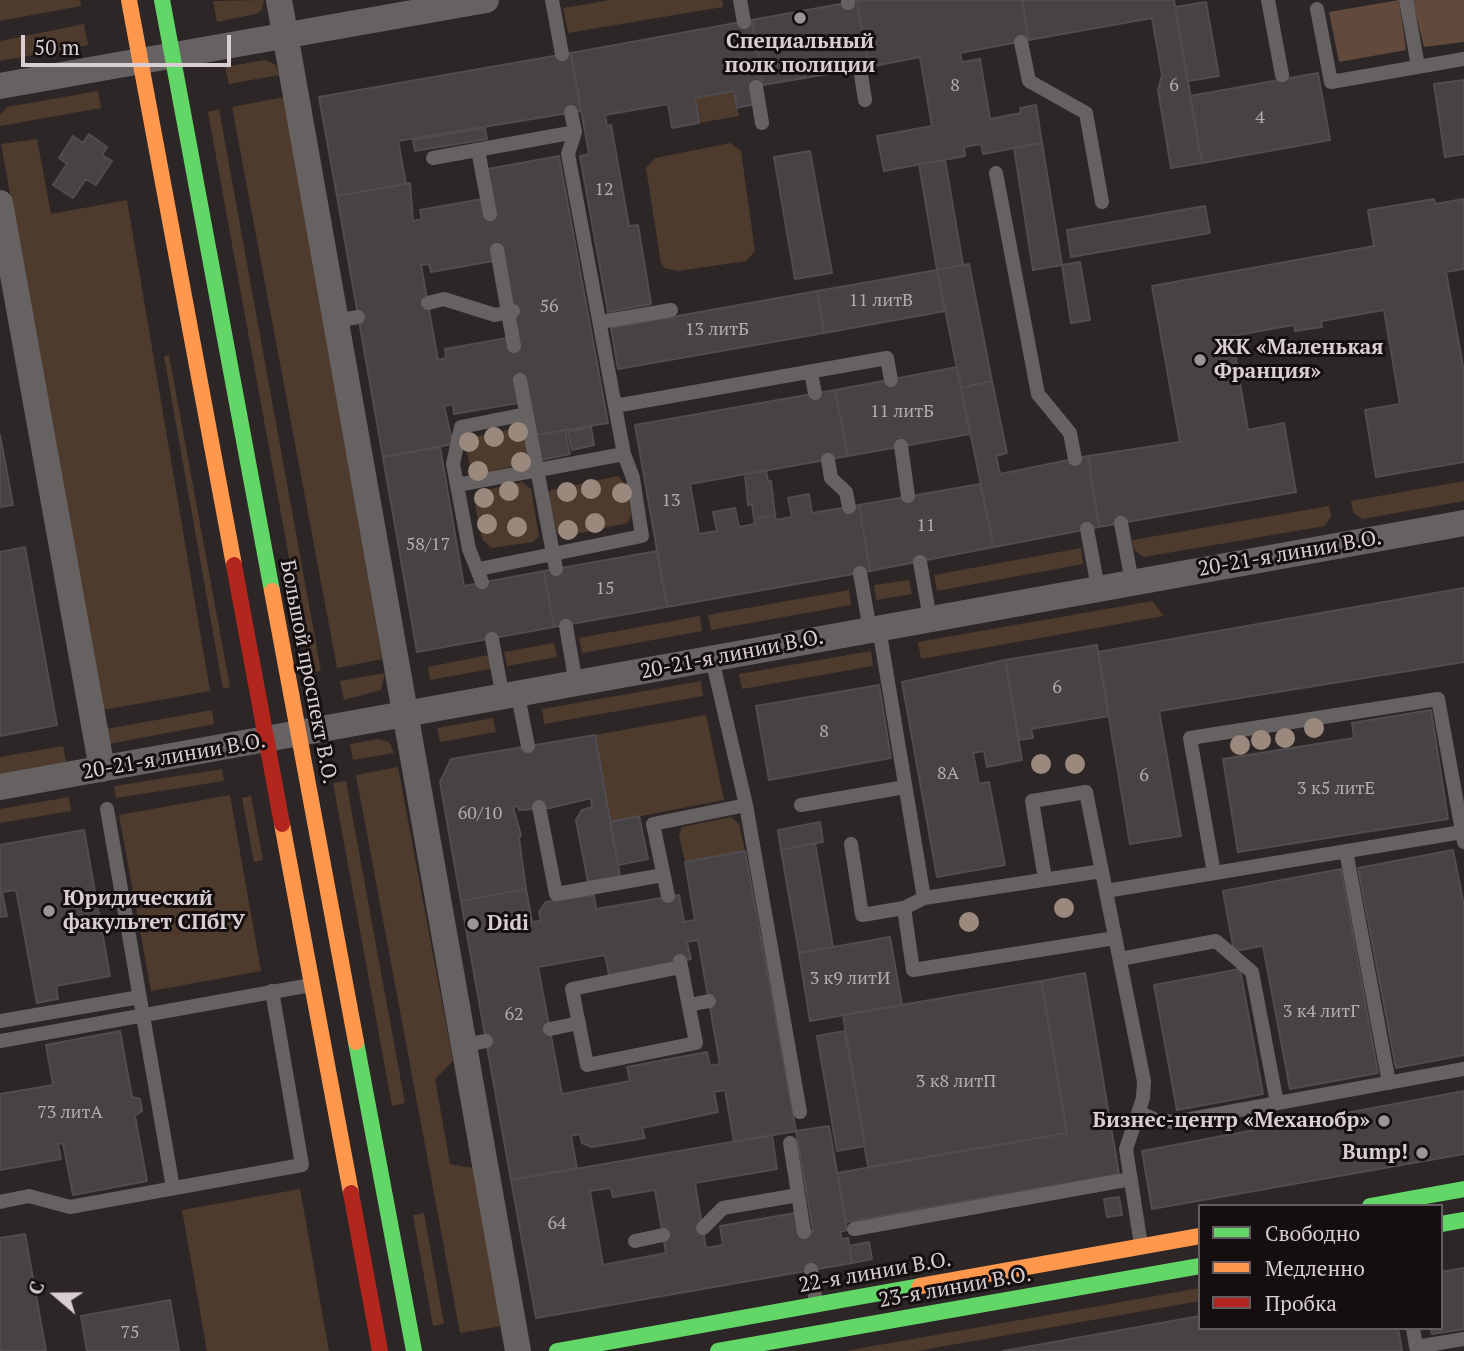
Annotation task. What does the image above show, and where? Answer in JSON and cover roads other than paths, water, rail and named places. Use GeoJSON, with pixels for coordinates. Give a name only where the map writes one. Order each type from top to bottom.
{"type":"FeatureCollection","features":[{"type":"Feature","properties":{"kind":"main road"},"geometry":{"type":"LineString","coordinates":[[129,0],[380,1351]]}},
{"type":"Feature","properties":{"kind":"main road","name":"Большой проспект В.О."},"geometry":{"type":"LineString","coordinates":[[162,0],[297,736],[414,1351]]}},
{"type":"Feature","properties":{"kind":"main road"},"geometry":{"type":"LineString","coordinates":[[1381,1204],[1464,1189]]}},
{"type":"Feature","properties":{"kind":"main road"},"geometry":{"type":"LineString","coordinates":[[1443,1224],[1464,1220]]}},
{"type":"Feature","properties":{"kind":"main road","name":"22-я линии В.О."},"geometry":{"type":"LineString","coordinates":[[557,1351],[1198,1236]]}},
{"type":"Feature","properties":{"kind":"main road","name":"23-я линии В.О."},"geometry":{"type":"LineString","coordinates":[[718,1351],[1198,1266]]}},
{"type":"Feature","properties":{"kind":"street"},"geometry":{"type":"LineString","coordinates":[[279,0],[346,319],[406,716],[475,1043],[519,1351]]}},
{"type":"Feature","properties":{"kind":"street"},"geometry":{"type":"LineString","coordinates":[[0,86],[478,1]]}},
{"type":"Feature","properties":{"kind":"street"},"geometry":{"type":"LineString","coordinates":[[0,203],[102,769]]}},
{"type":"Feature","properties":{"kind":"street","name":"20-21-я линии В.О."},"geometry":{"type":"LineString","coordinates":[[0,787],[297,736],[1464,523]]}},
{"type":"Feature","properties":{"kind":"lane"},"geometry":{"type":"LineString","coordinates":[[552,0],[562,54]]}},
{"type":"Feature","properties":{"kind":"lane"},"geometry":{"type":"LineString","coordinates":[[740,0],[744,22]]}},
{"type":"Feature","properties":{"kind":"lane"},"geometry":{"type":"LineString","coordinates":[[1268,0],[1282,75]]}},
{"type":"Feature","properties":{"kind":"lane"},"geometry":{"type":"LineString","coordinates":[[1406,0],[1418,66]]}},
{"type":"Feature","properties":{"kind":"lane"},"geometry":{"type":"LineString","coordinates":[[1317,9],[1331,82],[1464,59]]}},
{"type":"Feature","properties":{"kind":"lane"},"geometry":{"type":"LineString","coordinates":[[1021,42],[1029,81],[1086,113],[1102,202]]}},
{"type":"Feature","properties":{"kind":"lane"},"geometry":{"type":"LineString","coordinates":[[860,68],[865,100]]}},
{"type":"Feature","properties":{"kind":"lane"},"geometry":{"type":"LineString","coordinates":[[756,87],[762,123]]}},
{"type":"Feature","properties":{"kind":"lane"},"geometry":{"type":"LineString","coordinates":[[526,414],[461,427],[453,464],[469,549],[480,575],[553,554],[642,536],[633,478],[624,454],[600,322],[589,297],[569,154],[575,132],[571,112]]}},
{"type":"Feature","properties":{"kind":"lane"},"geometry":{"type":"LineString","coordinates":[[433,158],[575,132]]}},
{"type":"Feature","properties":{"kind":"lane"},"geometry":{"type":"LineString","coordinates":[[478,150],[490,214]]}},
{"type":"Feature","properties":{"kind":"lane"},"geometry":{"type":"LineString","coordinates":[[996,173],[1038,394],[1070,433],[1074,459]]}},
{"type":"Feature","properties":{"kind":"lane"},"geometry":{"type":"LineString","coordinates":[[497,250],[514,346]]}},
{"type":"Feature","properties":{"kind":"lane"},"geometry":{"type":"LineString","coordinates":[[428,303],[444,299],[495,315],[510,312]]}},
{"type":"Feature","properties":{"kind":"lane"},"geometry":{"type":"LineString","coordinates":[[600,322],[671,310]]}},
{"type":"Feature","properties":{"kind":"lane"},"geometry":{"type":"LineString","coordinates":[[615,407],[887,358],[891,380]]}},
{"type":"Feature","properties":{"kind":"lane"},"geometry":{"type":"LineString","coordinates":[[811,373],[815,393]]}},
{"type":"Feature","properties":{"kind":"lane"},"geometry":{"type":"LineString","coordinates":[[520,380],[556,569]]}},
{"type":"Feature","properties":{"kind":"lane"},"geometry":{"type":"LineString","coordinates":[[901,446],[908,496]]}},
{"type":"Feature","properties":{"kind":"lane"},"geometry":{"type":"LineString","coordinates":[[457,485],[624,454]]}},
{"type":"Feature","properties":{"kind":"lane"},"geometry":{"type":"LineString","coordinates":[[828,460],[831,478],[846,492],[849,507]]}},
{"type":"Feature","properties":{"kind":"lane"},"geometry":{"type":"LineString","coordinates":[[1121,523],[1132,582]]}},
{"type":"Feature","properties":{"kind":"lane"},"geometry":{"type":"LineString","coordinates":[[1087,529],[1098,588]]}},
{"type":"Feature","properties":{"kind":"lane"},"geometry":{"type":"LineString","coordinates":[[920,562],[930,619]]}},
{"type":"Feature","properties":{"kind":"lane"},"geometry":{"type":"LineString","coordinates":[[860,573],[874,629],[924,898]]}},
{"type":"Feature","properties":{"kind":"lane"},"geometry":{"type":"LineString","coordinates":[[566,626],[576,684]]}},
{"type":"Feature","properties":{"kind":"lane"},"geometry":{"type":"LineString","coordinates":[[492,639],[528,746]]}},
{"type":"Feature","properties":{"kind":"lane"},"geometry":{"type":"LineString","coordinates":[[712,659],[746,805],[774,990],[800,1112]]}},
{"type":"Feature","properties":{"kind":"lane"},"geometry":{"type":"LineString","coordinates":[[1106,891],[1214,873],[1346,851],[1463,837],[1438,699],[1190,738],[1214,873]]}},
{"type":"Feature","properties":{"kind":"lane"},"geometry":{"type":"LineString","coordinates":[[801,805],[905,787]]}},
{"type":"Feature","properties":{"kind":"lane"},"geometry":{"type":"LineString","coordinates":[[1045,879],[1032,801],[1086,792],[1144,1081],[1139,1112],[1130,1131],[1126,1149],[1146,1276]]}},
{"type":"Feature","properties":{"kind":"lane"},"geometry":{"type":"LineString","coordinates":[[668,897],[653,824],[746,805]]}},
{"type":"Feature","properties":{"kind":"lane"},"geometry":{"type":"LineString","coordinates":[[539,807],[556,894],[663,875]]}},
{"type":"Feature","properties":{"kind":"lane"},"geometry":{"type":"LineString","coordinates":[[107,809],[173,1188]]}},
{"type":"Feature","properties":{"kind":"lane"},"geometry":{"type":"LineString","coordinates":[[851,844],[862,915],[904,908],[924,898],[1102,871]]}},
{"type":"Feature","properties":{"kind":"lane"},"geometry":{"type":"LineString","coordinates":[[1346,851],[1389,1083]]}},
{"type":"Feature","properties":{"kind":"lane"},"geometry":{"type":"LineString","coordinates":[[904,908],[913,970],[1115,938]]}},
{"type":"Feature","properties":{"kind":"lane"},"geometry":{"type":"LineString","coordinates":[[1120,959],[1216,941],[1252,971],[1277,1104]]}},
{"type":"Feature","properties":{"kind":"lane"},"geometry":{"type":"LineString","coordinates":[[681,964],[689,1005],[696,1043],[587,1065],[572,989],[681,964]]}},
{"type":"Feature","properties":{"kind":"lane"},"geometry":{"type":"LineString","coordinates":[[0,1041],[312,984]]}},
{"type":"Feature","properties":{"kind":"lane"},"geometry":{"type":"LineString","coordinates":[[0,1202],[29,1196],[70,1206],[302,1165],[272,991]]}},
{"type":"Feature","properties":{"kind":"lane"},"geometry":{"type":"LineString","coordinates":[[0,1021],[140,997]]}},
{"type":"Feature","properties":{"kind":"lane"},"geometry":{"type":"LineString","coordinates":[[689,1005],[709,1001]]}},
{"type":"Feature","properties":{"kind":"lane"},"geometry":{"type":"LineString","coordinates":[[550,1029],[579,1023]]}},
{"type":"Feature","properties":{"kind":"lane"},"geometry":{"type":"LineString","coordinates":[[1139,1112],[1156,1120],[1174,1122],[1464,1069]]}},
{"type":"Feature","properties":{"kind":"lane"},"geometry":{"type":"LineString","coordinates":[[790,1143],[804,1232]]}},
{"type":"Feature","properties":{"kind":"lane"},"geometry":{"type":"LineString","coordinates":[[854,1229],[1131,1179]]}},
{"type":"Feature","properties":{"kind":"lane"},"geometry":{"type":"LineString","coordinates":[[703,1228],[723,1209],[798,1195]]}},
{"type":"Feature","properties":{"kind":"lane"},"geometry":{"type":"LineString","coordinates":[[635,1241],[663,1235]]}},
{"type":"Feature","properties":{"kind":"lane"},"geometry":{"type":"LineString","coordinates":[[811,1270],[816,1305]]}},
{"type":"Feature","properties":{"kind":"lane"},"geometry":{"type":"LineString","coordinates":[[1413,1330],[1416,1347],[1464,1339]]}},
{"type":"Feature","properties":{"kind":"place","name":"Специальный полк полиции"},"geometry":{"type":"Point","coordinates":[800,18]}},
{"type":"Feature","properties":{"kind":"place","name":"ЖК «Маленькая Франция»"},"geometry":{"type":"Point","coordinates":[1200,360]}},
{"type":"Feature","properties":{"kind":"place","name":"Юридический факультет СПбГУ"},"geometry":{"type":"Point","coordinates":[49,911]}},
{"type":"Feature","properties":{"kind":"place","name":"Didi"},"geometry":{"type":"Point","coordinates":[473,924]}},
{"type":"Feature","properties":{"kind":"place","name":"Бизнес-центр «Механобр»"},"geometry":{"type":"Point","coordinates":[1384,1121]}},
{"type":"Feature","properties":{"kind":"place","name":"Bump!"},"geometry":{"type":"Point","coordinates":[1422,1153]}}]}
